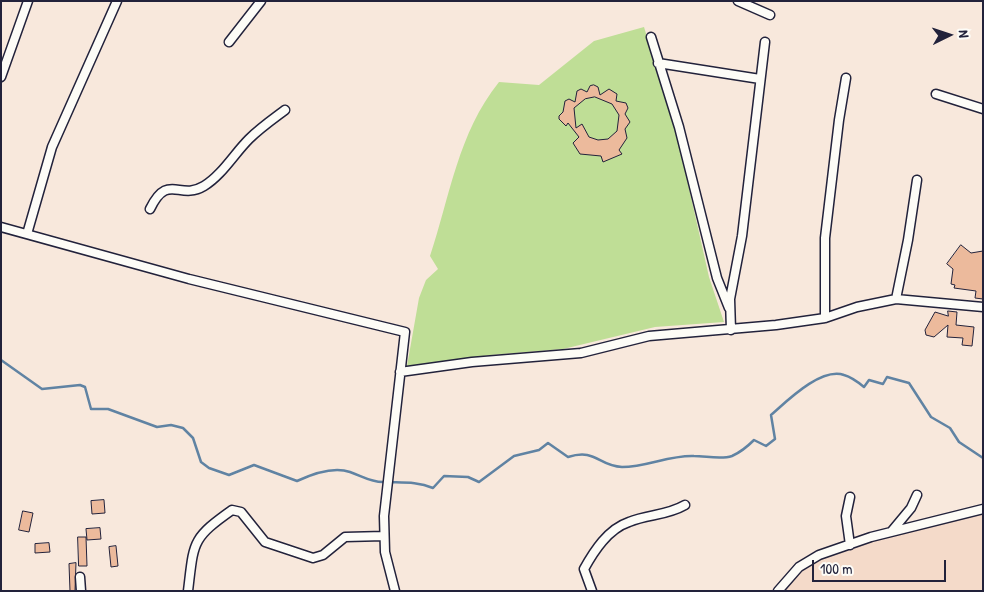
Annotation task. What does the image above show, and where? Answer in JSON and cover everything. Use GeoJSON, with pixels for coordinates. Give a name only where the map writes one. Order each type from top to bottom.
{"type":"FeatureCollection","features":[{"type":"Feature","properties":{"kind":"street"},"geometry":{"type":"LineString","coordinates":[[1,77],[28,1]]}},
{"type":"Feature","properties":{"kind":"street"},"geometry":{"type":"LineString","coordinates":[[27,234],[46,163],[117,1]]}},
{"type":"Feature","properties":{"kind":"street"},"geometry":{"type":"LineString","coordinates":[[229,42],[261,1]]}},
{"type":"Feature","properties":{"kind":"street"},"geometry":{"type":"LineString","coordinates":[[738,1],[770,15]]}},
{"type":"Feature","properties":{"kind":"street"},"geometry":{"type":"LineString","coordinates":[[651,37],[679,127],[717,278],[729,310],[731,330]]}},
{"type":"Feature","properties":{"kind":"street"},"geometry":{"type":"LineString","coordinates":[[729,310],[742,236],[765,42]]}},
{"type":"Feature","properties":{"kind":"street"},"geometry":{"type":"LineString","coordinates":[[658,63],[760,79]]}},
{"type":"Feature","properties":{"kind":"street"},"geometry":{"type":"LineString","coordinates":[[825,318],[825,238],[846,78]]}},
{"type":"Feature","properties":{"kind":"street"},"geometry":{"type":"LineString","coordinates":[[936,94],[983,110]]}},
{"type":"Feature","properties":{"kind":"street"},"geometry":{"type":"LineString","coordinates":[[150,209],[156,195],[162,191],[170,188],[194,190],[212,180],[250,138],[285,110]]}},
{"type":"Feature","properties":{"kind":"street"},"geometry":{"type":"LineString","coordinates":[[896,299],[908,240],[917,180]]}},
{"type":"Feature","properties":{"kind":"street"},"geometry":{"type":"LineString","coordinates":[[1,227],[189,279],[405,332],[385,500],[384,536],[387,563],[395,591]]}},
{"type":"Feature","properties":{"kind":"street"},"geometry":{"type":"LineString","coordinates":[[400,372],[472,362],[581,353],[648,336],[731,330],[825,318],[857,307],[896,299],[983,307]]}},
{"type":"Feature","properties":{"kind":"street"},"geometry":{"type":"LineString","coordinates":[[891,532],[911,508],[917,496]]}},
{"type":"Feature","properties":{"kind":"street"},"geometry":{"type":"LineString","coordinates":[[850,497],[846,516],[850,545]]}},
{"type":"Feature","properties":{"kind":"street"},"geometry":{"type":"LineString","coordinates":[[592,591],[584,569],[604,540],[628,522],[664,515],[685,505]]}},
{"type":"Feature","properties":{"kind":"street"},"geometry":{"type":"LineString","coordinates":[[778,591],[805,562],[871,536],[983,509]]}},
{"type":"Feature","properties":{"kind":"street"},"geometry":{"type":"LineString","coordinates":[[188,591],[194,546],[208,527],[232,510],[241,512],[265,542],[313,558],[323,555],[345,537],[384,536]]}},
{"type":"Feature","properties":{"kind":"street"},"geometry":{"type":"LineString","coordinates":[[80,577],[82,591]]}},
{"type":"Feature","properties":{"kind":"shaded area"},"geometry":{"type":"Polygon","coordinates":[[[983,512],[983,591],[782,591],[813,557],[983,512]]]}},
{"type":"Feature","properties":{"kind":"green space"},"geometry":{"type":"Polygon","coordinates":[[[644,27],[677,135],[709,277],[724,322],[655,327],[563,349],[491,355],[407,366],[419,298],[426,280],[438,269],[430,256],[450,188],[464,144],[485,102],[499,82],[539,85],[594,41],[644,27]]]}},
{"type":"Feature","properties":{"kind":"building"},"geometry":{"type":"Polygon","coordinates":[[[590,86],[598,87],[600,95],[609,89],[617,94],[616,101],[626,103],[628,108],[625,114],[630,122],[625,129],[627,138],[619,150],[622,154],[603,162],[601,156],[580,154],[573,143],[579,137],[568,123],[566,126],[559,119],[563,112],[565,101],[569,99],[575,102],[577,91],[581,89],[587,92],[590,86]],[[595,97],[585,99],[574,108],[576,128],[582,124],[589,137],[598,140],[608,139],[617,131],[619,115],[612,104],[595,97]]]}},
{"type":"Feature","properties":{"kind":"building"},"geometry":{"type":"Polygon","coordinates":[[[961,245],[971,253],[983,251],[983,299],[975,298],[976,291],[954,288],[955,285],[951,284],[953,269],[947,264],[961,245]]]}},
{"type":"Feature","properties":{"kind":"building"},"geometry":{"type":"Polygon","coordinates":[[[948,311],[957,312],[956,325],[974,327],[972,346],[962,345],[963,338],[947,337],[948,325],[934,337],[926,335],[925,330],[935,312],[948,316],[948,311]]]}},
{"type":"Feature","properties":{"kind":"building"},"geometry":{"type":"Polygon","coordinates":[[[104,500],[105,513],[92,514],[91,501],[104,500]]]}},
{"type":"Feature","properties":{"kind":"building"},"geometry":{"type":"Polygon","coordinates":[[[23,511],[33,513],[29,532],[19,530],[23,511]]]}},
{"type":"Feature","properties":{"kind":"building"},"geometry":{"type":"Polygon","coordinates":[[[100,528],[101,539],[87,540],[86,529],[100,528]]]}},
{"type":"Feature","properties":{"kind":"building"},"geometry":{"type":"Polygon","coordinates":[[[78,537],[86,537],[87,566],[79,566],[78,537]]]}},
{"type":"Feature","properties":{"kind":"building"},"geometry":{"type":"Polygon","coordinates":[[[49,543],[50,552],[35,553],[35,544],[49,543]]]}},
{"type":"Feature","properties":{"kind":"building"},"geometry":{"type":"Polygon","coordinates":[[[116,546],[118,566],[111,567],[109,547],[116,546]]]}},
{"type":"Feature","properties":{"kind":"building"},"geometry":{"type":"Polygon","coordinates":[[[76,563],[75,591],[70,591],[69,564],[76,563]]]}},
{"type":"Feature","properties":{"kind":"waterway"},"geometry":{"type":"LineString","coordinates":[[1,360],[42,389],[80,385],[85,387],[91,409],[108,409],[157,427],[171,425],[183,428],[193,438],[201,462],[209,468],[229,475],[254,465],[297,481],[316,473],[343,470],[374,481],[414,483],[433,488],[444,476],[468,477],[479,482],[514,456],[539,450],[548,443],[568,457],[577,455],[591,456],[607,464],[622,467],[685,456],[728,457],[741,451],[754,440],[766,446],[775,439],[771,415],[815,380],[835,374],[849,377],[864,387],[869,380],[883,384],[887,377],[909,383],[931,417],[950,428],[959,442],[983,458]]}}]}
